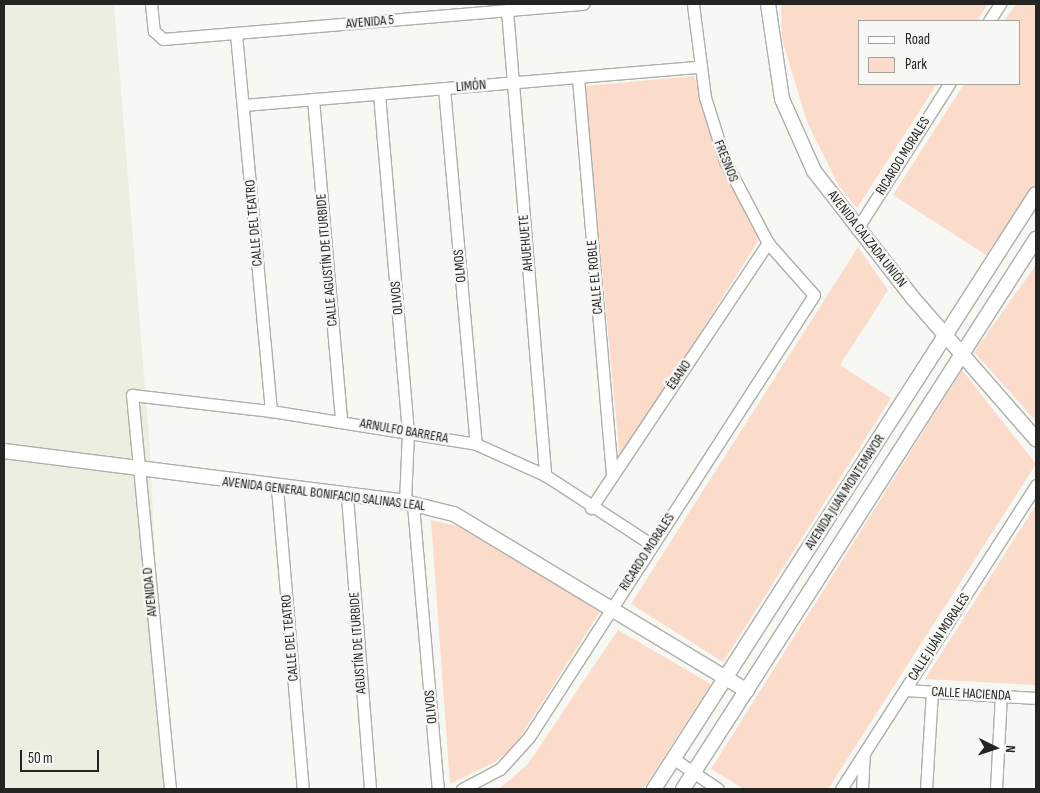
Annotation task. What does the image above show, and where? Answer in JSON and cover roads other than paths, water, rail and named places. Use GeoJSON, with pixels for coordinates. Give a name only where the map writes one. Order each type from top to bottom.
{"type":"FeatureCollection","features":[{"type":"Feature","properties":{"kind":"street","name":"AVENIDA 5"},"geometry":{"type":"LineString","coordinates":[[151,4],[157,37],[236,34],[449,10],[507,10],[584,4]]}},
{"type":"Feature","properties":{"kind":"street","name":"FRESNOS"},"geometry":{"type":"LineString","coordinates":[[693,4],[699,67],[725,161],[768,243],[814,295]]}},
{"type":"Feature","properties":{"kind":"street","name":"AVENIDA CALZADA UNIÓN"},"geometry":{"type":"LineString","coordinates":[[768,4],[776,72],[792,125],[814,171],[857,229],[945,335],[1036,439]]}},
{"type":"Feature","properties":{"kind":"street"},"geometry":{"type":"LineString","coordinates":[[990,20],[1000,4]]}},
{"type":"Feature","properties":{"kind":"street","name":"AHUEHUETE"},"geometry":{"type":"LineString","coordinates":[[507,10],[545,475]]}},
{"type":"Feature","properties":{"kind":"street","name":"CALLE DEL TEATRO"},"geometry":{"type":"LineString","coordinates":[[236,34],[271,411]]}},
{"type":"Feature","properties":{"kind":"street","name":"LIMÓN"},"geometry":{"type":"LineString","coordinates":[[243,105],[699,67]]}},
{"type":"Feature","properties":{"kind":"street","name":"CALLE EL ROBLE"},"geometry":{"type":"LineString","coordinates":[[578,78],[612,476]]}},
{"type":"Feature","properties":{"kind":"street","name":"RICARDO MORALES"},"geometry":{"type":"LineString","coordinates":[[857,229],[948,85]]}},
{"type":"Feature","properties":{"kind":"street","name":"OLMOS"},"geometry":{"type":"LineString","coordinates":[[444,88],[476,444]]}},
{"type":"Feature","properties":{"kind":"street","name":"OLIVOS"},"geometry":{"type":"LineString","coordinates":[[379,94],[408,431],[409,504],[438,789]]}},
{"type":"Feature","properties":{"kind":"street","name":"CALLE AGUSTÍN DE ITURBIDE"},"geometry":{"type":"LineString","coordinates":[[313,99],[342,421]]}},
{"type":"Feature","properties":{"kind":"street","name":"AVENIDA JUAN MONTEMAYOR"},"geometry":{"type":"LineString","coordinates":[[654,789],[1036,194]]}},
{"type":"Feature","properties":{"kind":"street","name":"AVENIDA JUAN MONTEMAYOR"},"geometry":{"type":"LineString","coordinates":[[683,789],[747,691],[960,351],[1036,239]]}},
{"type":"Feature","properties":{"kind":"street","name":"ÉBANO"},"geometry":{"type":"LineString","coordinates":[[591,508],[768,243]]}},
{"type":"Feature","properties":{"kind":"street","name":"RICARDO MORALES"},"geometry":{"type":"LineString","coordinates":[[462,789],[500,769],[517,753],[814,295]]}},
{"type":"Feature","properties":{"kind":"street","name":"ARNULFO BARRERA"},"geometry":{"type":"LineString","coordinates":[[132,395],[342,421],[476,444],[545,475],[591,508],[651,544]]}},
{"type":"Feature","properties":{"kind":"street","name":"AVENIDA D"},"geometry":{"type":"LineString","coordinates":[[132,395],[170,789]]}},
{"type":"Feature","properties":{"kind":"street","name":"AVENIDA GENERAL BONIFACIO SALINAS LEAL"},"geometry":{"type":"LineString","coordinates":[[4,451],[409,504],[471,521],[747,691]]}},
{"type":"Feature","properties":{"kind":"street","name":"CALLE JUÁN MORALES"},"geometry":{"type":"LineString","coordinates":[[841,789],[1036,485]]}},
{"type":"Feature","properties":{"kind":"street","name":"CALLE DEL TEATRO"},"geometry":{"type":"LineString","coordinates":[[276,488],[303,789]]}},
{"type":"Feature","properties":{"kind":"street","name":"AGUSTÍN DE ITURBIDE"},"geometry":{"type":"LineString","coordinates":[[347,496],[370,789]]}},
{"type":"Feature","properties":{"kind":"street","name":"CALLE HACIENDA"},"geometry":{"type":"LineString","coordinates":[[905,690],[1036,698]]}},
{"type":"Feature","properties":{"kind":"street"},"geometry":{"type":"LineString","coordinates":[[926,789],[932,692]]}},
{"type":"Feature","properties":{"kind":"street"},"geometry":{"type":"LineString","coordinates":[[996,789],[1001,695]]}},
{"type":"Feature","properties":{"kind":"street"},"geometry":{"type":"LineString","coordinates":[[862,789],[864,755]]}},
{"type":"Feature","properties":{"kind":"street"},"geometry":{"type":"LineString","coordinates":[[674,759],[693,774],[718,789]]}}]}
